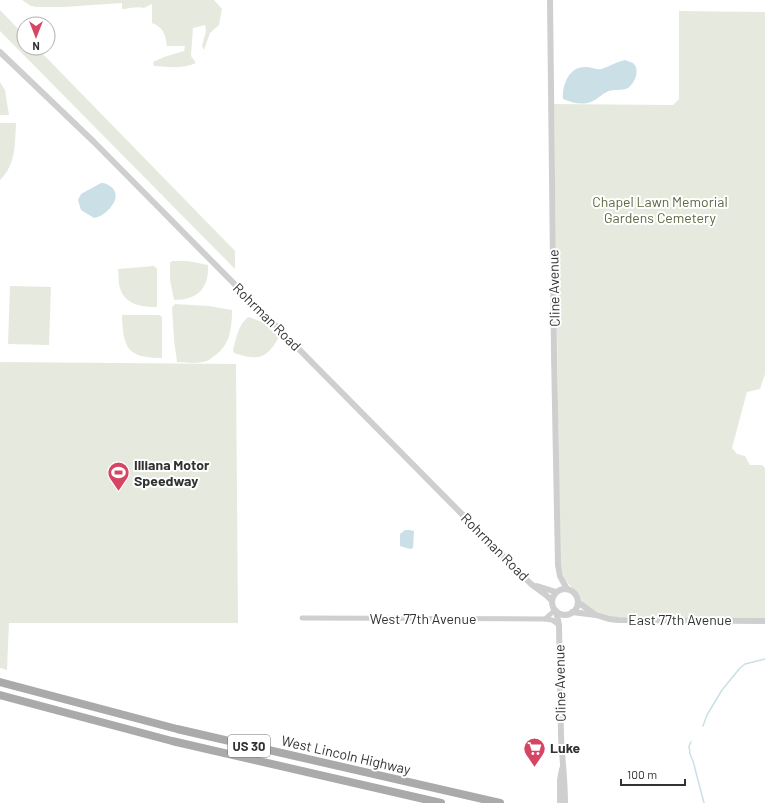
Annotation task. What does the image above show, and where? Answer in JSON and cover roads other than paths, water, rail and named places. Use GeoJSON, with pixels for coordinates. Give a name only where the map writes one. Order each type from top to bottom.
{"type":"FeatureCollection","features":[{"type":"Feature","properties":{"kind":"main road","name":"West Lincoln Highway"},"geometry":{"type":"LineString","coordinates":[[0,682],[177,729],[500,803]]}},
{"type":"Feature","properties":{"kind":"main road","name":"West Lincoln Highway"},"geometry":{"type":"LineString","coordinates":[[0,695],[172,741],[441,803]]}},
{"type":"Feature","properties":{"kind":"street","name":"Cline Avenue"},"geometry":{"type":"LineString","coordinates":[[550,0],[554,354],[558,558],[560,576],[556,592]]}},
{"type":"Feature","properties":{"kind":"street","name":"Rohrman Road"},"geometry":{"type":"LineString","coordinates":[[0,52],[94,142],[531,584],[546,594],[551,600]]}},
{"type":"Feature","properties":{"kind":"street","name":"Cline Avenue"},"geometry":{"type":"LineString","coordinates":[[560,576],[567,589]]}},
{"type":"Feature","properties":{"kind":"street","name":"Rohrman Road"},"geometry":{"type":"LineString","coordinates":[[531,584],[556,592]]}},
{"type":"Feature","properties":{"kind":"street"},"geometry":{"type":"LineString","coordinates":[[567,589],[575,594],[578,602],[576,608],[571,613],[561,614],[555,611],[551,600],[556,592],[567,589]]}},
{"type":"Feature","properties":{"kind":"street","name":"East 77th Avenue"},"geometry":{"type":"LineString","coordinates":[[578,602],[596,615]]}},
{"type":"Feature","properties":{"kind":"street","name":"Cline Avenue"},"geometry":{"type":"LineString","coordinates":[[555,611],[560,625],[561,725],[563,766],[566,780],[565,803]]}},
{"type":"Feature","properties":{"kind":"street"},"geometry":{"type":"LineString","coordinates":[[545,619],[555,611]]}},
{"type":"Feature","properties":{"kind":"street","name":"Cline Avenue"},"geometry":{"type":"LineString","coordinates":[[560,625],[571,613]]}},
{"type":"Feature","properties":{"kind":"street","name":"East 77th Avenue"},"geometry":{"type":"LineString","coordinates":[[571,613],[596,615],[618,620],[765,620]]}},
{"type":"Feature","properties":{"kind":"street","name":"West 77th Avenue"},"geometry":{"type":"LineString","coordinates":[[302,618],[545,619],[552,620],[560,625]]}},
{"type":"Feature","properties":{"kind":"street","name":"Cline Avenue"},"geometry":{"type":"LineString","coordinates":[[560,803],[560,780],[563,766]]}},
{"type":"Feature","properties":{"kind":"water"},"geometry":{"type":"Polygon","coordinates":[[[625,60],[633,63],[637,73],[636,77],[628,88],[609,91],[589,103],[574,103],[563,99],[565,82],[575,70],[586,67],[601,69],[625,60]]]}},
{"type":"Feature","properties":{"kind":"water"},"geometry":{"type":"Polygon","coordinates":[[[101,183],[110,186],[116,197],[112,206],[106,212],[94,218],[81,210],[78,200],[81,194],[101,183]]]}},
{"type":"Feature","properties":{"kind":"water"},"geometry":{"type":"Polygon","coordinates":[[[405,530],[414,531],[413,548],[410,549],[400,546],[400,534],[405,530]]]}},
{"type":"Feature","properties":{"kind":"waterway"},"geometry":{"type":"LineString","coordinates":[[703,726],[707,715],[722,690],[740,668],[745,664],[765,659]]}},
{"type":"Feature","properties":{"kind":"waterway"},"geometry":{"type":"LineString","coordinates":[[691,742],[689,746],[690,754],[704,803]]}},
{"type":"Feature","properties":{"kind":"place","name":"Illiana Motor Speedway"},"geometry":{"type":"Point","coordinates":[119,492]}},
{"type":"Feature","properties":{"kind":"place","name":"Luke"},"geometry":{"type":"Point","coordinates":[534,768]}},
{"type":"Feature","properties":{"kind":"park label","name":"Chapel Lawn Memorial Gardens Cemetery"},"geometry":{"type":"Point","coordinates":[660,210]}}]}
